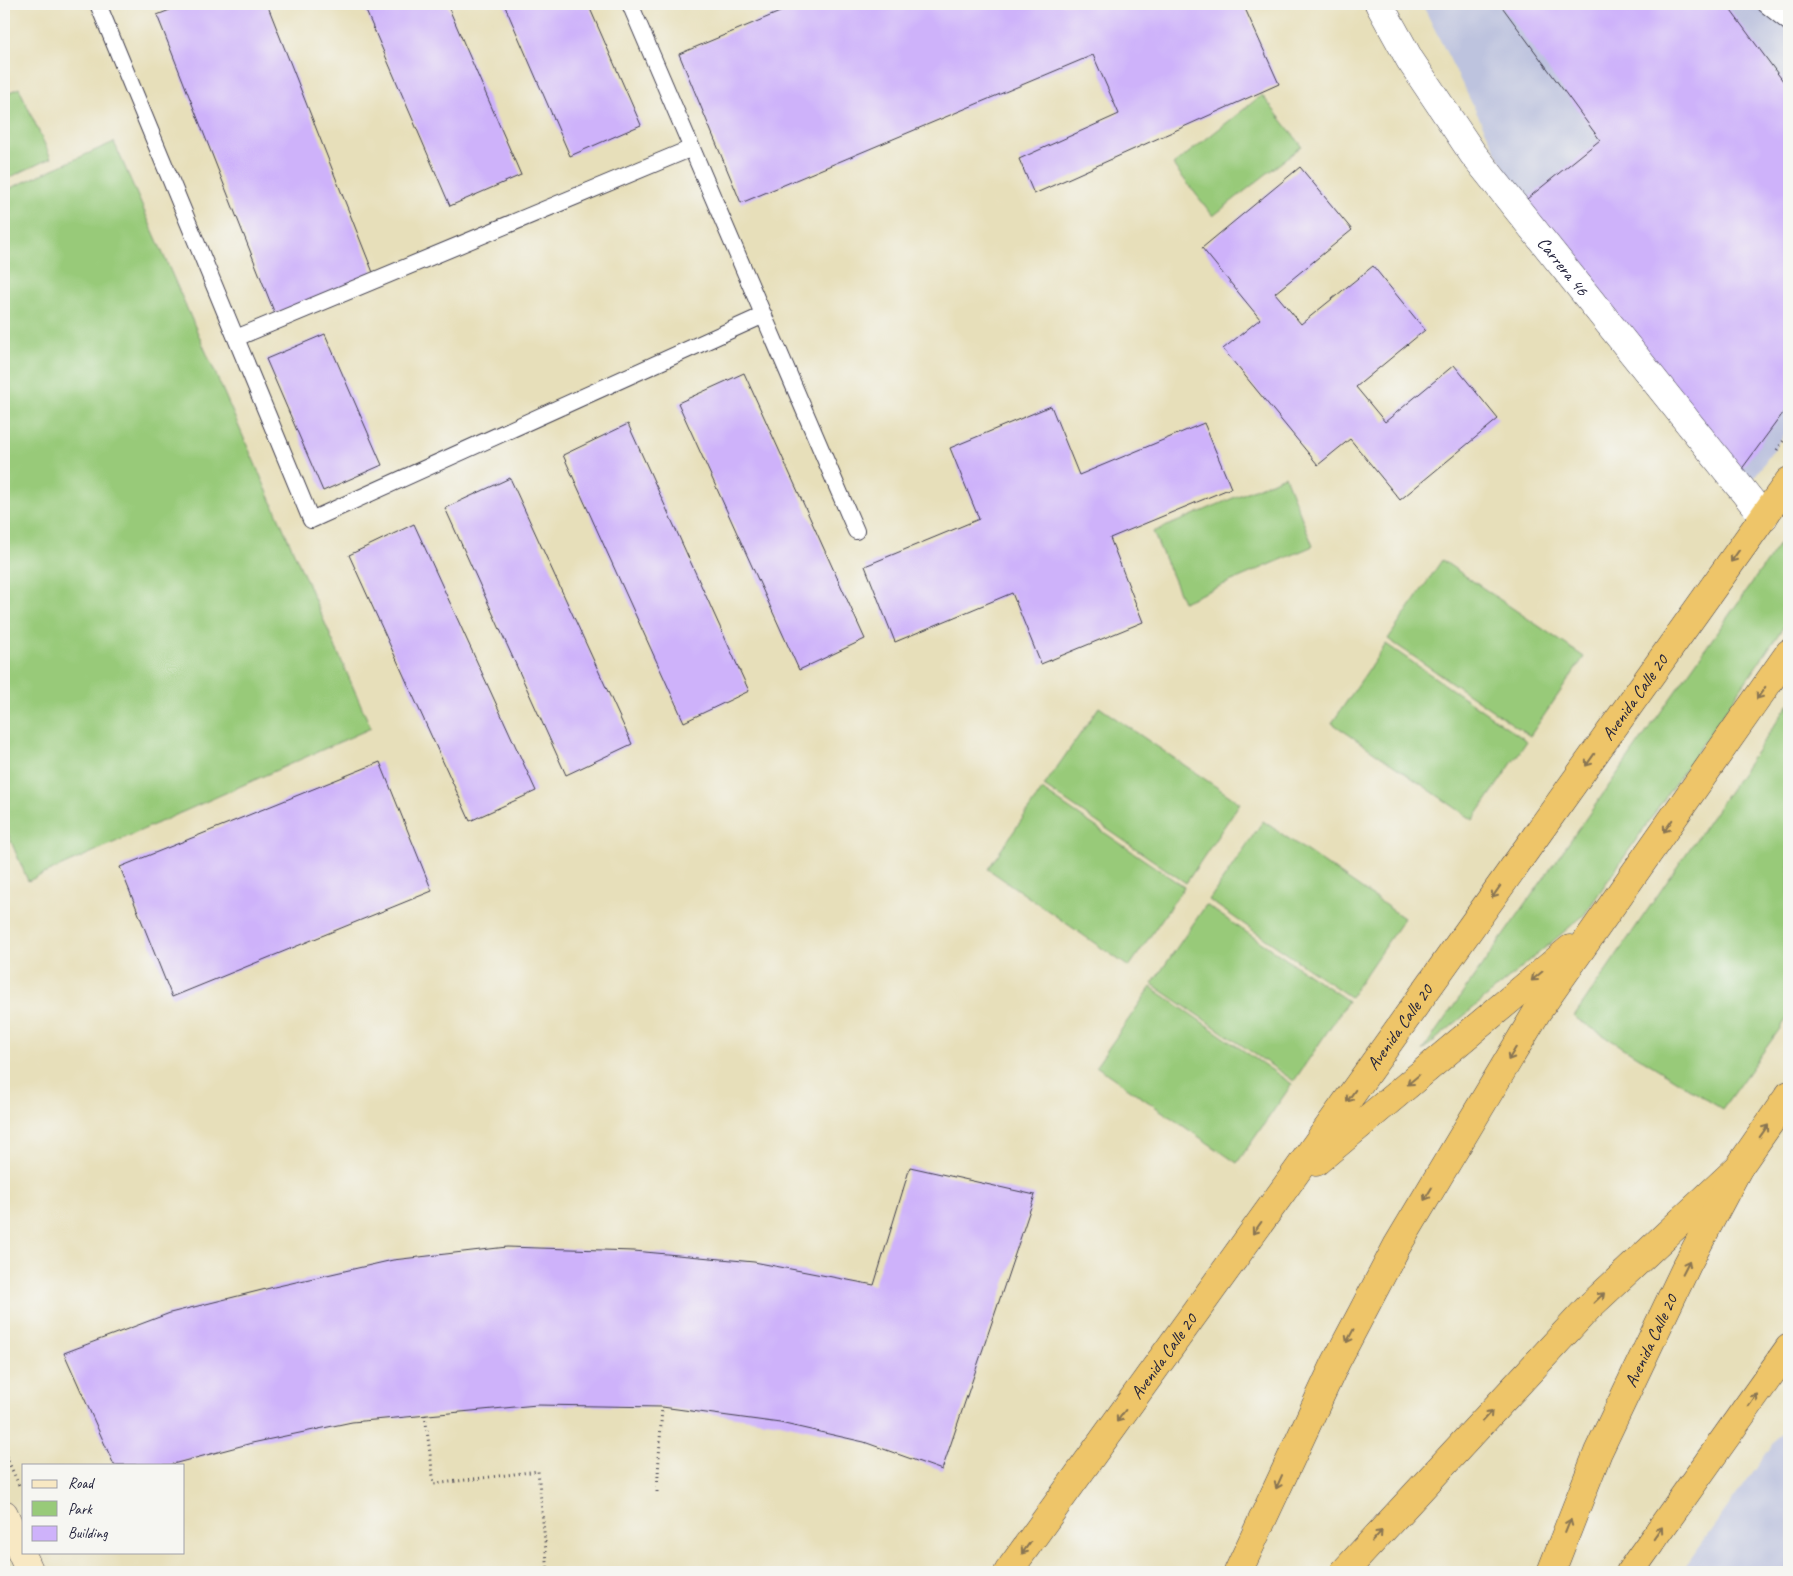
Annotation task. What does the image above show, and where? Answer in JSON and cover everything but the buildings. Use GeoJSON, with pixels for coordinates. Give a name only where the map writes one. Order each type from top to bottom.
{"type":"FeatureCollection","features":[{"type":"Feature","properties":{"kind":"highway","name":"Avenida Calle 20"},"geometry":{"type":"LineString","coordinates":[[1008,1572],[1285,1188],[1789,481]]}},
{"type":"Feature","properties":{"kind":"highway"},"geometry":{"type":"LineString","coordinates":[[1238,1572],[1336,1362],[1397,1246],[1537,1012],[1789,653]]}},
{"type":"Feature","properties":{"kind":"highway"},"geometry":{"type":"LineString","coordinates":[[1285,1188],[1602,922]]}},
{"type":"Feature","properties":{"kind":"highway","name":"Avenida Calle 20"},"geometry":{"type":"LineString","coordinates":[[1551,1572],[1598,1452],[1640,1360],[1739,1167],[1789,1095]]}},
{"type":"Feature","properties":{"kind":"highway"},"geometry":{"type":"LineString","coordinates":[[1344,1572],[1589,1307],[1739,1167]]}},
{"type":"Feature","properties":{"kind":"highway"},"geometry":{"type":"LineString","coordinates":[[1630,1572],[1789,1348]]}},
{"type":"Feature","properties":{"kind":"main road"},"geometry":{"type":"LineString","coordinates":[[4,1514],[30,1572]]}},
{"type":"Feature","properties":{"kind":"street","name":"Carrera 46"},"geometry":{"type":"LineString","coordinates":[[1380,4],[1410,60],[1473,154],[1764,517]]}},
{"type":"Feature","properties":{"kind":"lane"},"geometry":{"type":"LineString","coordinates":[[98,4],[311,520],[764,315]]}},
{"type":"Feature","properties":{"kind":"lane"},"geometry":{"type":"LineString","coordinates":[[630,4],[856,531]]}},
{"type":"Feature","properties":{"kind":"lane"},"geometry":{"type":"LineString","coordinates":[[1765,4],[1789,23]]}},
{"type":"Feature","properties":{"kind":"lane"},"geometry":{"type":"LineString","coordinates":[[236,338],[692,148]]}},
{"type":"Feature","properties":{"kind":"path"},"geometry":{"type":"LineString","coordinates":[[657,1492],[662,1407]]}},
{"type":"Feature","properties":{"kind":"path"},"geometry":{"type":"LineString","coordinates":[[425,1415],[434,1484],[538,1471],[548,1572]]}},
{"type":"Feature","properties":{"kind":"path"},"geometry":{"type":"LineString","coordinates":[[4,1452],[20,1487]]}},
{"type":"Feature","properties":{"kind":"shaded area"},"geometry":{"type":"Polygon","coordinates":[[[1422,4],[1789,4],[1789,428],[1748,486],[1522,203],[1422,4]]]}},
{"type":"Feature","properties":{"kind":"shaded area"},"geometry":{"type":"Polygon","coordinates":[[[1789,1422],[1789,1572],[1681,1572],[1789,1422]]]}},
{"type":"Feature","properties":{"kind":"green space"},"geometry":{"type":"Polygon","coordinates":[[[19,88],[51,158],[4,180],[4,95],[19,88]]]}},
{"type":"Feature","properties":{"kind":"green space"},"geometry":{"type":"Polygon","coordinates":[[[1262,95],[1302,146],[1213,216],[1173,165],[1262,95]]]}},
{"type":"Feature","properties":{"kind":"green space"},"geometry":{"type":"Polygon","coordinates":[[[114,142],[371,728],[28,881],[4,825],[4,191],[114,142]]]}},
{"type":"Feature","properties":{"kind":"green space"},"geometry":{"type":"Polygon","coordinates":[[[1285,476],[1313,546],[1183,602],[1153,532],[1285,476]]]}},
{"type":"Feature","properties":{"kind":"green space"},"geometry":{"type":"Polygon","coordinates":[[[1789,530],[1789,619],[1584,915],[1422,1051],[1789,530]]]}},
{"type":"Feature","properties":{"kind":"green space"},"geometry":{"type":"Polygon","coordinates":[[[1442,560],[1584,657],[1530,736],[1388,639],[1442,560]]]}},
{"type":"Feature","properties":{"kind":"green space"},"geometry":{"type":"Polygon","coordinates":[[[1386,644],[1527,741],[1473,820],[1332,723],[1386,644]]]}},
{"type":"Feature","properties":{"kind":"green space"},"geometry":{"type":"Polygon","coordinates":[[[1789,704],[1789,1016],[1722,1109],[1574,1017],[1789,704]]]}},
{"type":"Feature","properties":{"kind":"green space"},"geometry":{"type":"Polygon","coordinates":[[[1099,707],[1240,803],[1186,883],[1044,786],[1099,707]]]}},
{"type":"Feature","properties":{"kind":"green space"},"geometry":{"type":"Polygon","coordinates":[[[1042,790],[1184,887],[1129,967],[988,869],[1042,790]]]}},
{"type":"Feature","properties":{"kind":"green space"},"geometry":{"type":"Polygon","coordinates":[[[1263,821],[1404,918],[1350,997],[1209,900],[1263,821]]]}},
{"type":"Feature","properties":{"kind":"green space"},"geometry":{"type":"Polygon","coordinates":[[[1206,905],[1348,1001],[1294,1081],[1152,984],[1206,905]]]}},
{"type":"Feature","properties":{"kind":"green space"},"geometry":{"type":"Polygon","coordinates":[[[1151,987],[1292,1084],[1237,1163],[1096,1066],[1151,987]]]}}]}
